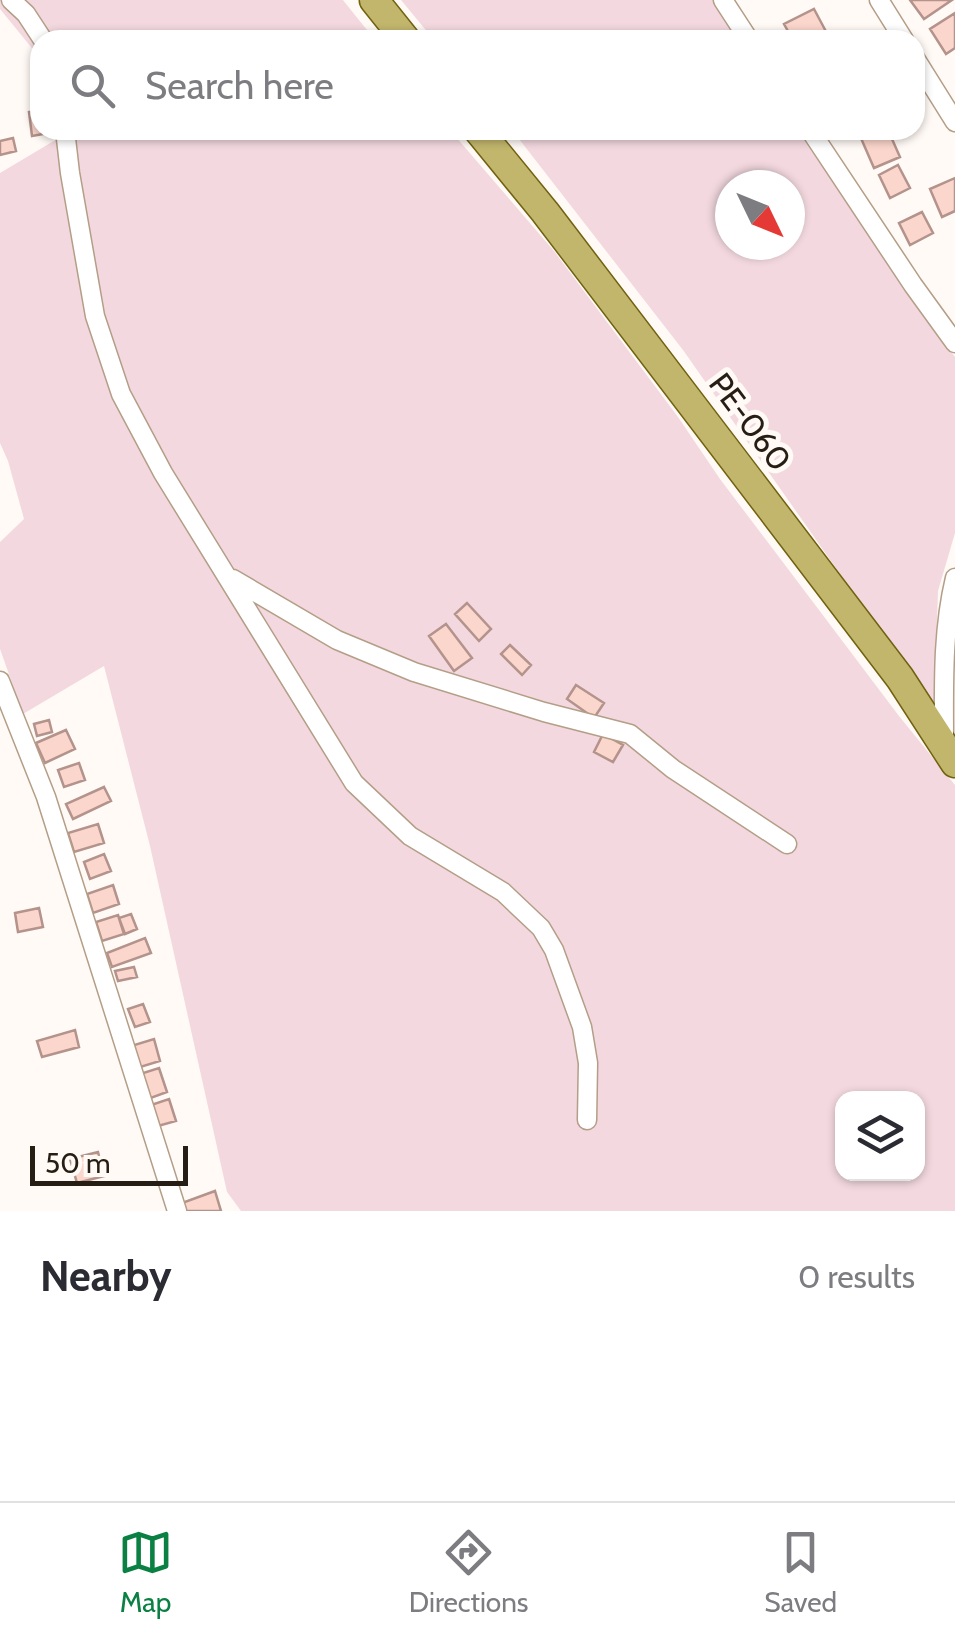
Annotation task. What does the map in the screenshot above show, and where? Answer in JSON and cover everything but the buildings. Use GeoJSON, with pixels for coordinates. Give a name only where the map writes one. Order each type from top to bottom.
{"type":"FeatureCollection","features":[{"type":"Feature","properties":{"kind":"main road"},"geometry":{"type":"LineString","coordinates":[[374,0],[398,30]]}},
{"type":"Feature","properties":{"kind":"main road","name":"PE-060"},"geometry":{"type":"LineString","coordinates":[[486,140],[727,449],[900,678],[950,753]]}},
{"type":"Feature","properties":{"kind":"street"},"geometry":{"type":"LineString","coordinates":[[11,0],[36,30]]}},
{"type":"Feature","properties":{"kind":"street"},"geometry":{"type":"LineString","coordinates":[[722,0],[743,30]]}},
{"type":"Feature","properties":{"kind":"street"},"geometry":{"type":"LineString","coordinates":[[879,0],[898,30]]}},
{"type":"Feature","properties":{"kind":"street"},"geometry":{"type":"LineString","coordinates":[[925,74],[955,122]]}},
{"type":"Feature","properties":{"kind":"street"},"geometry":{"type":"LineString","coordinates":[[66,140],[96,316],[121,394],[163,473],[354,782],[410,836],[503,892],[541,928],[554,950],[582,1028],[588,1063],[587,1120]]}},
{"type":"Feature","properties":{"kind":"street"},"geometry":{"type":"LineString","coordinates":[[817,140],[955,342]]}},
{"type":"Feature","properties":{"kind":"street"},"geometry":{"type":"LineString","coordinates":[[228,576],[336,640],[414,672],[630,734],[673,769],[787,844]]}},
{"type":"Feature","properties":{"kind":"street"},"geometry":{"type":"LineString","coordinates":[[950,753],[944,661],[955,578]]}},
{"type":"Feature","properties":{"kind":"street"},"geometry":{"type":"LineString","coordinates":[[0,681],[46,798],[177,1211]]}},
{"type":"Feature","properties":{"kind":"shaded area"},"geometry":{"type":"Polygon","coordinates":[[[0,0],[343,0],[367,30],[30,30],[30,46],[0,9],[0,0]]]}},
{"type":"Feature","properties":{"kind":"shaded area"},"geometry":{"type":"Polygon","coordinates":[[[401,0],[713,0],[732,30],[426,30],[401,0]]]}},
{"type":"Feature","properties":{"kind":"shaded area"},"geometry":{"type":"Polygon","coordinates":[[[55,140],[459,140],[554,251],[720,479],[955,785],[955,1211],[241,1211],[227,1192],[150,846],[104,666],[23,714],[0,649],[0,542],[24,519],[0,443],[0,173],[55,140]]]}},
{"type":"Feature","properties":{"kind":"shaded area"},"geometry":{"type":"Polygon","coordinates":[[[520,140],[804,140],[955,357],[955,533],[938,591],[934,708],[683,350],[520,140]]]}}]}
